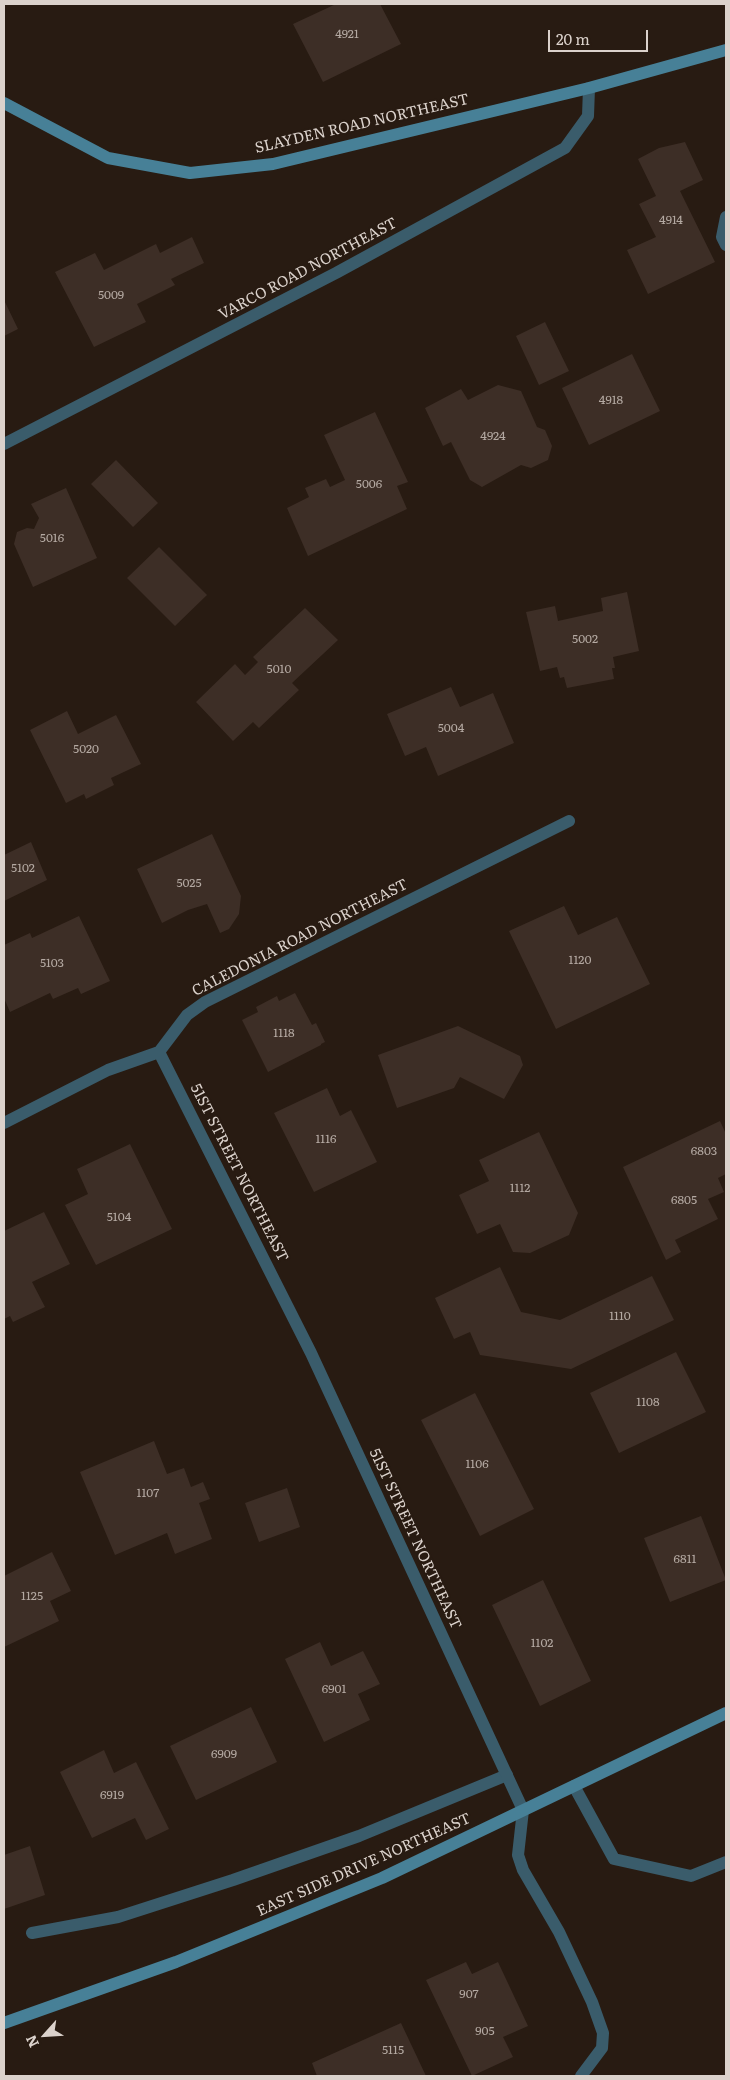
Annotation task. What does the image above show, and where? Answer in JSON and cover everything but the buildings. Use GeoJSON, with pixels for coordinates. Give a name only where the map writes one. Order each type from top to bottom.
{"type":"FeatureCollection","features":[{"type":"Feature","properties":{"kind":"main road","name":"SLAYDEN ROAD NORTHEAST"},"geometry":{"type":"LineString","coordinates":[[4,103],[108,158],[190,173],[273,164],[589,88],[726,50]]}},
{"type":"Feature","properties":{"kind":"main road","name":"EAST SIDE DRIVE NORTHEAST"},"geometry":{"type":"LineString","coordinates":[[4,2023],[194,1955],[382,1878],[726,1713]]}},
{"type":"Feature","properties":{"kind":"street","name":"VARCO ROAD NORTHEAST"},"geometry":{"type":"LineString","coordinates":[[4,444],[336,273],[565,148],[588,116],[589,88]]}},
{"type":"Feature","properties":{"kind":"street"},"geometry":{"type":"LineString","coordinates":[[726,217],[722,237],[726,245]]}},
{"type":"Feature","properties":{"kind":"street","name":"CALEDONIA ROAD NORTHEAST"},"geometry":{"type":"LineString","coordinates":[[160,1052],[187,1015],[206,1002],[569,821]]}},
{"type":"Feature","properties":{"kind":"street"},"geometry":{"type":"LineString","coordinates":[[4,1123],[108,1070],[160,1052]]}},
{"type":"Feature","properties":{"kind":"street","name":"51ST STREET NORTHEAST"},"geometry":{"type":"LineString","coordinates":[[160,1052],[311,1353],[523,1810]]}},
{"type":"Feature","properties":{"kind":"street"},"geometry":{"type":"LineString","coordinates":[[32,1933],[118,1917],[233,1880],[359,1836],[507,1775]]}},
{"type":"Feature","properties":{"kind":"street"},"geometry":{"type":"LineString","coordinates":[[574,1786],[614,1859],[691,1876],[726,1862]]}},
{"type":"Feature","properties":{"kind":"street"},"geometry":{"type":"LineString","coordinates":[[523,1810],[518,1855],[523,1870],[559,1932],[592,2002],[603,2033],[602,2048],[581,2076]]}}]}
